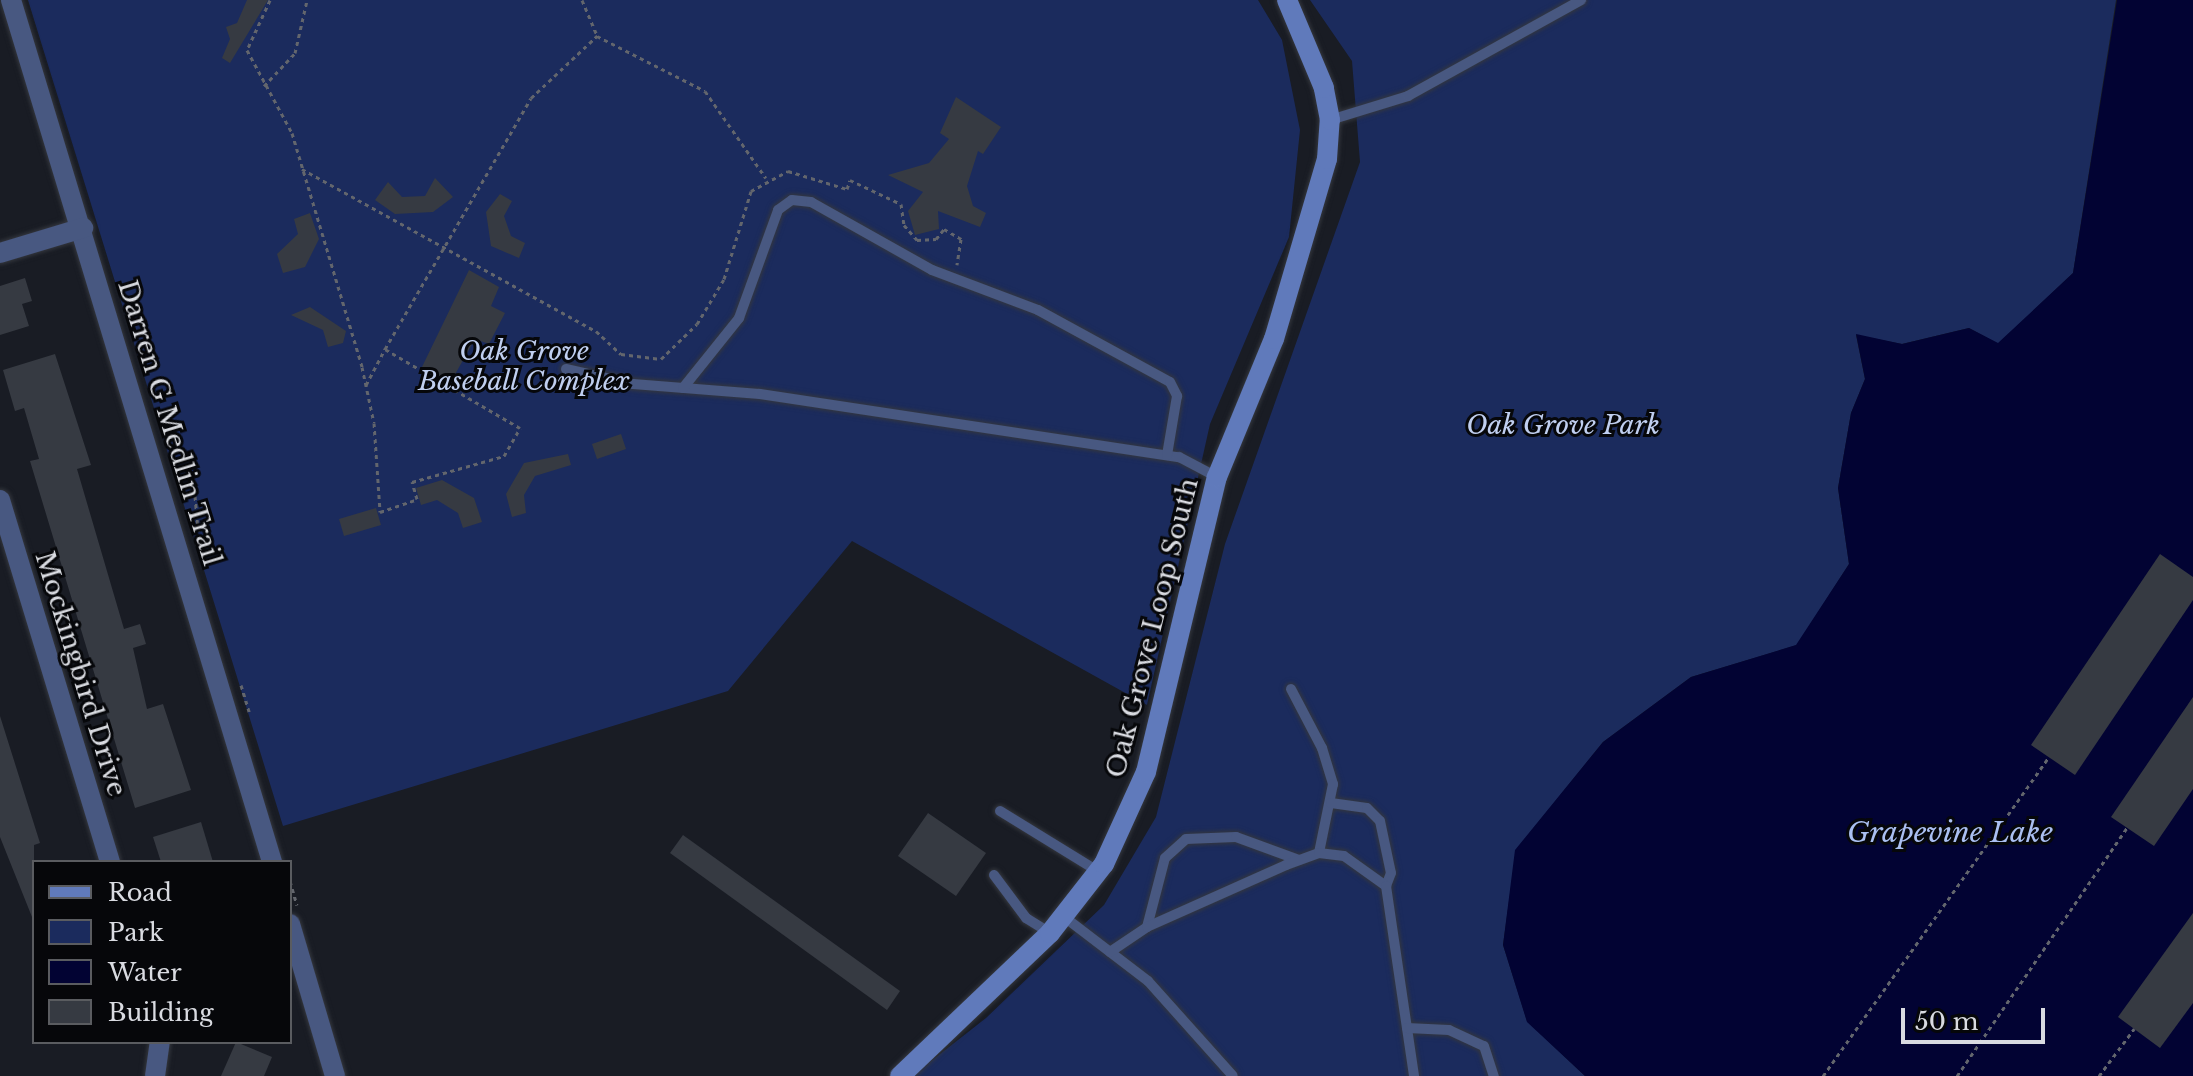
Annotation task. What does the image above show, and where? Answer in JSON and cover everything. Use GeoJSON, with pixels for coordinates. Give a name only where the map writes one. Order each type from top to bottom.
{"type":"FeatureCollection","features":[{"type":"Feature","properties":{"kind":"street","name":"Darren G Medlin Trail"},"geometry":{"type":"LineString","coordinates":[[11,0],[83,228],[271,860]]}},
{"type":"Feature","properties":{"kind":"street"},"geometry":{"type":"LineString","coordinates":[[1287,0],[1304,30],[1330,120]]}},
{"type":"Feature","properties":{"kind":"street","name":"Oak Grove Loop South"},"geometry":{"type":"LineString","coordinates":[[900,1076],[1050,933],[1099,872],[1146,772],[1217,477],[1274,339],[1327,159],[1330,120]]}},
{"type":"Feature","properties":{"kind":"street"},"geometry":{"type":"LineString","coordinates":[[0,253],[83,228]]}},
{"type":"Feature","properties":{"kind":"street","name":"Mockingbird Drive"},"geometry":{"type":"LineString","coordinates":[[0,500],[7,547],[109,860]]}},
{"type":"Feature","properties":{"kind":"street"},"geometry":{"type":"LineString","coordinates":[[292,931],[335,1076]]}},
{"type":"Feature","properties":{"kind":"street"},"geometry":{"type":"LineString","coordinates":[[155,1076],[160,1044]]}},
{"type":"Feature","properties":{"kind":"lane"},"geometry":{"type":"LineString","coordinates":[[1330,120],[1408,96],[1581,0]]}},
{"type":"Feature","properties":{"kind":"lane"},"geometry":{"type":"LineString","coordinates":[[683,388],[739,318],[778,210],[792,200],[811,202],[932,270],[1038,310],[1170,382],[1177,396],[1167,455]]}},
{"type":"Feature","properties":{"kind":"lane"},"geometry":{"type":"LineString","coordinates":[[566,369],[1167,455],[1217,477]]}},
{"type":"Feature","properties":{"kind":"lane"},"geometry":{"type":"LineString","coordinates":[[1291,689],[1322,748],[1331,803],[1319,853]]}},
{"type":"Feature","properties":{"kind":"lane"},"geometry":{"type":"LineString","coordinates":[[1331,803],[1367,808],[1380,821],[1391,873],[1386,886],[1414,1076]]}},
{"type":"Feature","properties":{"kind":"lane"},"geometry":{"type":"LineString","coordinates":[[1000,811],[1099,872]]}},
{"type":"Feature","properties":{"kind":"lane"},"geometry":{"type":"LineString","coordinates":[[1147,927],[1165,858],[1186,839],[1236,837],[1299,860]]}},
{"type":"Feature","properties":{"kind":"lane"},"geometry":{"type":"LineString","coordinates":[[1110,952],[1147,927],[1319,853],[1344,856],[1386,886]]}},
{"type":"Feature","properties":{"kind":"lane"},"geometry":{"type":"LineString","coordinates":[[994,875],[1026,918],[1050,933]]}},
{"type":"Feature","properties":{"kind":"lane"},"geometry":{"type":"LineString","coordinates":[[1063,916],[1148,981],[1233,1076]]}},
{"type":"Feature","properties":{"kind":"lane"},"geometry":{"type":"LineString","coordinates":[[1407,1028],[1449,1030],[1484,1046],[1494,1076]]}},
{"type":"Feature","properties":{"kind":"path"},"geometry":{"type":"LineString","coordinates":[[270,0],[247,50],[292,133],[366,385],[380,512],[417,499],[412,482],[504,456],[520,428],[385,349]]}},
{"type":"Feature","properties":{"kind":"path"},"geometry":{"type":"LineString","coordinates":[[264,86],[295,53],[307,0]]}},
{"type":"Feature","properties":{"kind":"path"},"geometry":{"type":"LineString","coordinates":[[582,0],[597,36],[705,91],[766,178]]}},
{"type":"Feature","properties":{"kind":"path"},"geometry":{"type":"LineString","coordinates":[[366,385],[443,246],[531,98],[597,36]]}},
{"type":"Feature","properties":{"kind":"path"},"geometry":{"type":"LineString","coordinates":[[302,169],[596,331],[621,354],[661,359],[697,324],[724,279],[737,223],[751,191],[766,178],[788,171],[847,189],[850,180],[901,204],[904,225],[917,240],[936,239],[944,229],[961,239],[957,270],[970,273]]}},
{"type":"Feature","properties":{"kind":"path"},"geometry":{"type":"LineString","coordinates":[[1823,1076],[2049,757]]}},
{"type":"Feature","properties":{"kind":"path"},"geometry":{"type":"LineString","coordinates":[[1957,1076],[2127,828]]}},
{"type":"Feature","properties":{"kind":"path"},"geometry":{"type":"LineString","coordinates":[[2099,1076],[2134,1029]]}},
{"type":"Feature","properties":{"kind":"green space","name":"Oak Grove Baseball Complex"},"geometry":{"type":"Polygon","coordinates":[[[28,0],[1258,0],[1282,40],[1300,130],[1289,237],[1210,424],[1147,705],[852,541],[728,691],[283,826],[28,0]]]}},
{"type":"Feature","properties":{"kind":"green space","name":"Oak Grove Park"},"geometry":{"type":"Polygon","coordinates":[[[1310,0],[2116,0],[2073,273],[1998,344],[1969,328],[1902,344],[1856,335],[1865,379],[1851,413],[1838,488],[1849,564],[1797,645],[1691,677],[1603,742],[1516,850],[1503,945],[1527,1021],[1585,1076],[912,1076],[986,1018],[1104,905],[1156,817],[1225,544],[1360,162],[1352,61],[1310,0]]]}},
{"type":"Feature","properties":{"kind":"water","name":"Grapevine Lake"},"geometry":{"type":"Polygon","coordinates":[[[2117,0],[2193,0],[2193,1076],[1585,1076],[1527,1022],[1503,945],[1515,850],[1603,742],[1691,677],[1796,645],[1849,564],[1838,488],[1851,413],[1865,379],[1856,334],[1902,344],[1969,328],[1998,343],[2073,273],[2117,0]]]}},
{"type":"Feature","properties":{"kind":"building"},"geometry":{"type":"Polygon","coordinates":[[[247,0],[268,0],[230,63],[222,58],[230,39],[226,27],[237,23],[247,0]]]}},
{"type":"Feature","properties":{"kind":"building"},"geometry":{"type":"Polygon","coordinates":[[[956,97],[1001,127],[983,154],[978,151],[967,186],[973,206],[986,213],[980,227],[938,211],[939,229],[915,235],[908,211],[923,192],[888,175],[929,163],[949,139],[940,133],[956,97]]]}},
{"type":"Feature","properties":{"kind":"building"},"geometry":{"type":"Polygon","coordinates":[[[435,178],[453,197],[433,212],[395,214],[375,200],[388,182],[402,197],[425,196],[435,178]]]}},
{"type":"Feature","properties":{"kind":"building"},"geometry":{"type":"Polygon","coordinates":[[[500,194],[512,201],[504,216],[511,236],[525,243],[519,258],[491,246],[486,212],[500,194]]]}},
{"type":"Feature","properties":{"kind":"building"},"geometry":{"type":"Polygon","coordinates":[[[310,213],[319,239],[305,267],[283,273],[277,254],[298,234],[294,219],[310,213]]]}},
{"type":"Feature","properties":{"kind":"building"},"geometry":{"type":"Polygon","coordinates":[[[469,270],[499,287],[491,306],[505,313],[489,344],[475,339],[449,385],[421,369],[469,270]]]}},
{"type":"Feature","properties":{"kind":"building"},"geometry":{"type":"Polygon","coordinates":[[[25,278],[32,301],[22,304],[29,326],[0,335],[0,286],[25,278]]]}},
{"type":"Feature","properties":{"kind":"building"},"geometry":{"type":"Polygon","coordinates":[[[310,307],[346,331],[343,343],[328,347],[323,330],[291,315],[310,307]]]}},
{"type":"Feature","properties":{"kind":"building"},"geometry":{"type":"Polygon","coordinates":[[[55,354],[91,465],[77,469],[124,629],[140,624],[146,644],[133,648],[147,709],[163,704],[191,790],[135,808],[30,461],[39,459],[24,408],[15,411],[3,370],[55,354]]]}},
{"type":"Feature","properties":{"kind":"building"},"geometry":{"type":"Polygon","coordinates":[[[621,434],[626,449],[597,459],[592,444],[621,434]]]}},
{"type":"Feature","properties":{"kind":"building"},"geometry":{"type":"Polygon","coordinates":[[[568,454],[571,465],[535,476],[524,495],[526,513],[512,517],[506,494],[524,463],[568,454]]]}},
{"type":"Feature","properties":{"kind":"building"},"geometry":{"type":"Polygon","coordinates":[[[442,480],[474,498],[482,522],[463,528],[458,513],[437,500],[421,505],[416,488],[442,480]]]}},
{"type":"Feature","properties":{"kind":"building"},"geometry":{"type":"Polygon","coordinates":[[[376,508],[381,525],[344,536],[339,519],[376,508]]]}},
{"type":"Feature","properties":{"kind":"building"},"geometry":{"type":"Polygon","coordinates":[[[2160,554],[2193,577],[2193,600],[2075,775],[2031,745],[2160,554]]]}},
{"type":"Feature","properties":{"kind":"building"},"geometry":{"type":"Polygon","coordinates":[[[2193,697],[2193,789],[2154,846],[2111,817],[2193,697]]]}},
{"type":"Feature","properties":{"kind":"building"},"geometry":{"type":"Polygon","coordinates":[[[0,716],[40,843],[34,845],[32,860],[32,917],[0,837],[0,716]]]}},
{"type":"Feature","properties":{"kind":"building"},"geometry":{"type":"Polygon","coordinates":[[[928,813],[986,853],[956,896],[898,856],[928,813]]]}},
{"type":"Feature","properties":{"kind":"building"},"geometry":{"type":"Polygon","coordinates":[[[201,822],[212,860],[160,860],[153,837],[201,822]]]}},
{"type":"Feature","properties":{"kind":"building"},"geometry":{"type":"Polygon","coordinates":[[[683,835],[900,991],[887,1010],[670,853],[683,835]]]}},
{"type":"Feature","properties":{"kind":"building"},"geometry":{"type":"Polygon","coordinates":[[[2193,913],[2193,1003],[2160,1048],[2118,1017],[2193,913]]]}},
{"type":"Feature","properties":{"kind":"building"},"geometry":{"type":"Polygon","coordinates":[[[235,1044],[272,1057],[264,1076],[221,1076],[235,1044]]]}}]}
